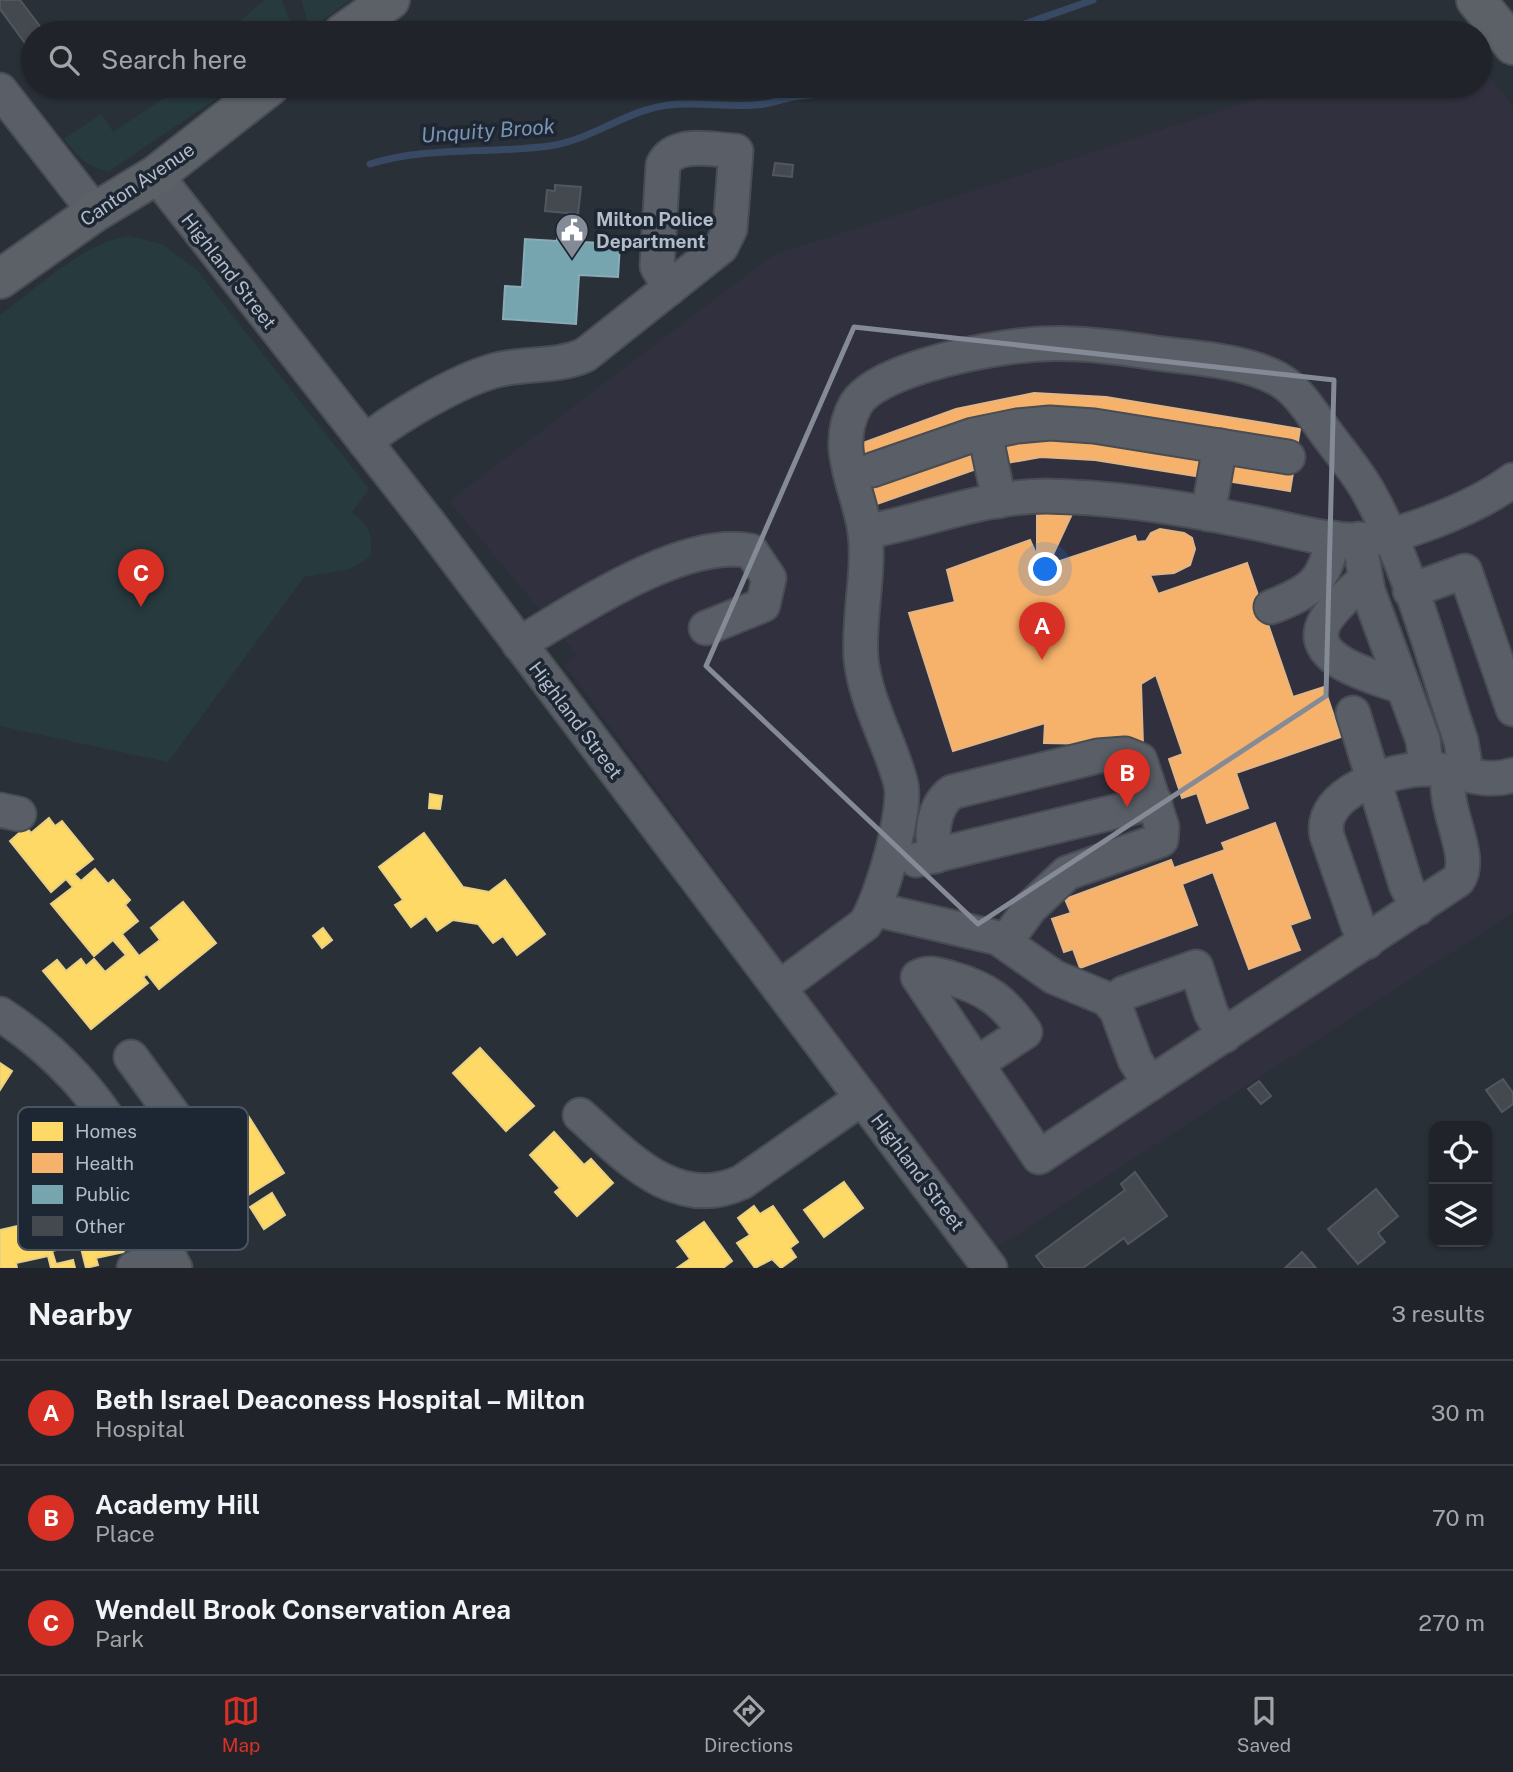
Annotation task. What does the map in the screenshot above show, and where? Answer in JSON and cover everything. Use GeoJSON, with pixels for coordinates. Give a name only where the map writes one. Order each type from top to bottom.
{"type":"FeatureCollection","features":[{"type":"Feature","properties":{"kind":"main road"},"geometry":{"type":"LineString","coordinates":[[360,21],[390,0]]}},
{"type":"Feature","properties":{"kind":"main road"},"geometry":{"type":"LineString","coordinates":[[1476,0],[1513,45]]}},
{"type":"Feature","properties":{"kind":"main road","name":"Canton Avenue"},"geometry":{"type":"LineString","coordinates":[[0,279],[95,212],[156,175],[255,98]]}},
{"type":"Feature","properties":{"kind":"street"},"geometry":{"type":"LineString","coordinates":[[0,90],[95,212]]}},
{"type":"Feature","properties":{"kind":"street","name":"Highland Street"},"geometry":{"type":"LineString","coordinates":[[156,175],[365,442],[990,1268]]}},
{"type":"Feature","properties":{"kind":"street"},"geometry":{"type":"LineString","coordinates":[[365,442],[387,425],[478,376],[508,368],[564,362],[585,355],[670,288]]}},
{"type":"Feature","properties":{"kind":"street"},"geometry":{"type":"LineString","coordinates":[[779,988],[858,931],[874,909],[889,858],[902,792],[862,664],[865,532],[863,473],[845,454],[847,429],[857,402],[868,390],[950,359],[1047,341],[1076,342],[1177,356],[1270,375],[1300,397],[1366,488],[1360,537],[1365,579],[1423,740],[1445,771],[1447,799],[1464,857],[1464,870],[1453,884],[1418,908],[1039,1157],[976,1064]]}},
{"type":"Feature","properties":{"kind":"street"},"geometry":{"type":"LineString","coordinates":[[863,473],[985,433],[1028,424],[1072,424],[1322,460],[1340,453]]}},
{"type":"Feature","properties":{"kind":"street"},"geometry":{"type":"LineString","coordinates":[[985,433],[999,501]]}},
{"type":"Feature","properties":{"kind":"street"},"geometry":{"type":"LineString","coordinates":[[1208,514],[1220,446]]}},
{"type":"Feature","properties":{"kind":"street"},"geometry":{"type":"LineString","coordinates":[[865,532],[949,510],[1035,496],[1072,497],[1208,514],[1360,537],[1471,507],[1513,480]]}},
{"type":"Feature","properties":{"kind":"street"},"geometry":{"type":"LineString","coordinates":[[1360,537],[1410,591],[1461,741],[1464,759],[1445,771]]}},
{"type":"Feature","properties":{"kind":"street"},"geometry":{"type":"LineString","coordinates":[[1271,607],[1298,596],[1318,581],[1326,569],[1360,537]]}},
{"type":"Feature","properties":{"kind":"street"},"geometry":{"type":"LineString","coordinates":[[519,644],[634,578],[705,552],[732,547],[751,551],[769,578],[764,606],[706,628]]}},
{"type":"Feature","properties":{"kind":"street"},"geometry":{"type":"LineString","coordinates":[[1410,591],[1465,571],[1513,709]]}},
{"type":"Feature","properties":{"kind":"street"},"geometry":{"type":"LineString","coordinates":[[1365,579],[1323,624],[1322,635],[1327,649],[1338,663],[1404,687]]}},
{"type":"Feature","properties":{"kind":"street"},"geometry":{"type":"LineString","coordinates":[[1353,713],[1406,885],[1418,908]]}},
{"type":"Feature","properties":{"kind":"street"},"geometry":{"type":"LineString","coordinates":[[936,856],[932,837],[935,820],[946,796],[959,789],[1098,756],[1125,754],[1135,757],[1142,764],[1164,831],[1161,840],[1067,873],[1030,908],[1006,941]]}},
{"type":"Feature","properties":{"kind":"street"},"geometry":{"type":"LineString","coordinates":[[1367,942],[1354,913],[1325,824],[1328,812],[1338,800],[1373,781],[1405,771],[1445,771],[1484,779],[1513,775]]}},
{"type":"Feature","properties":{"kind":"street"},"geometry":{"type":"LineString","coordinates":[[889,858],[913,860],[936,856],[1155,802]]}},
{"type":"Feature","properties":{"kind":"street"},"geometry":{"type":"LineString","coordinates":[[874,909],[1006,941],[1054,976],[1111,1003],[1135,1060],[1150,1084]]}},
{"type":"Feature","properties":{"kind":"street"},"geometry":{"type":"LineString","coordinates":[[1111,1003],[1124,993],[1196,967],[1211,1013],[1224,1036]]}},
{"type":"Feature","properties":{"kind":"street"},"geometry":{"type":"LineString","coordinates":[[0,1014],[32,1035],[98,1107]]}},
{"type":"Feature","properties":{"kind":"street"},"geometry":{"type":"LineString","coordinates":[[131,1057],[167,1107]]}},
{"type":"Feature","properties":{"kind":"street"},"geometry":{"type":"LineString","coordinates":[[580,1115],[639,1166],[675,1185],[702,1193],[727,1188],[754,1175],[862,1098]]}},
{"type":"Feature","properties":{"kind":"street"},"geometry":{"type":"LineString","coordinates":[[134,1268],[171,1260]]}},
{"type":"Feature","properties":{"kind":"highlighted area"},"geometry":{"type":"Polygon","coordinates":[[[854,327],[1334,380],[1326,696],[978,924],[706,666],[854,327]]]}},
{"type":"Feature","properties":{"kind":"shaded area"},"geometry":{"type":"Polygon","coordinates":[[[1492,80],[1513,106],[1513,913],[990,1252],[895,1116],[564,664],[577,655],[449,501],[773,255],[1260,98],[1492,98],[1492,80]]]}},
{"type":"Feature","properties":{"kind":"green space"},"geometry":{"type":"Polygon","coordinates":[[[264,0],[282,0],[290,21],[240,21],[264,0]]]}},
{"type":"Feature","properties":{"kind":"green space"},"geometry":{"type":"Polygon","coordinates":[[[301,0],[351,0],[321,21],[308,21],[301,0]]]}},
{"type":"Feature","properties":{"kind":"green space"},"geometry":{"type":"Polygon","coordinates":[[[164,98],[218,98],[109,171],[89,164],[64,139],[101,114],[113,132],[164,98]]]}},
{"type":"Feature","properties":{"kind":"green space"},"geometry":{"type":"Polygon","coordinates":[[[129,236],[162,244],[196,269],[369,489],[352,512],[363,521],[369,531],[371,556],[350,569],[304,577],[168,762],[0,726],[0,315],[79,256],[113,240],[129,236]]]}},
{"type":"Feature","properties":{"kind":"building: Homes"},"geometry":{"type":"Polygon","coordinates":[[[430,794],[442,796],[440,809],[429,808],[430,794]]]}},
{"type":"Feature","properties":{"kind":"building: Homes"},"geometry":{"type":"Polygon","coordinates":[[[49,818],[55,826],[62,821],[93,859],[74,874],[81,881],[95,869],[108,884],[113,880],[130,900],[125,905],[138,921],[122,934],[139,956],[160,940],[151,928],[183,902],[216,943],[159,989],[147,974],[143,977],[148,983],[91,1029],[43,971],[57,960],[66,971],[81,959],[86,966],[94,959],[105,972],[126,955],[113,940],[94,956],[51,904],[73,887],[66,879],[51,892],[10,841],[26,827],[31,833],[49,818]]]}},
{"type":"Feature","properties":{"kind":"building: Homes"},"geometry":{"type":"Polygon","coordinates":[[[424,833],[463,887],[489,892],[505,880],[545,934],[517,955],[503,936],[493,943],[478,924],[453,920],[437,931],[426,916],[411,927],[395,905],[403,900],[379,867],[424,833]]]}},
{"type":"Feature","properties":{"kind":"building: Homes"},"geometry":{"type":"Polygon","coordinates":[[[323,928],[332,940],[322,948],[313,936],[323,928]]]}},
{"type":"Feature","properties":{"kind":"building: Homes"},"geometry":{"type":"Polygon","coordinates":[[[480,1048],[534,1106],[506,1131],[453,1073],[480,1048]]]}},
{"type":"Feature","properties":{"kind":"building: Homes"},"geometry":{"type":"Polygon","coordinates":[[[0,1063],[12,1071],[0,1090],[0,1063]]]}},
{"type":"Feature","properties":{"kind":"building: Homes"},"geometry":{"type":"Polygon","coordinates":[[[248,1118],[284,1173],[248,1195],[248,1118]]]}},
{"type":"Feature","properties":{"kind":"building: Homes"},"geometry":{"type":"Polygon","coordinates":[[[554,1132],[584,1165],[591,1159],[613,1183],[577,1216],[555,1192],[560,1188],[530,1155],[554,1132]]]}},
{"type":"Feature","properties":{"kind":"building: Homes"},"geometry":{"type":"Polygon","coordinates":[[[844,1182],[863,1208],[824,1237],[804,1210],[844,1182]]]}},
{"type":"Feature","properties":{"kind":"building: Homes"},"geometry":{"type":"Polygon","coordinates":[[[272,1193],[285,1215],[264,1229],[250,1207],[272,1193]]]}},
{"type":"Feature","properties":{"kind":"building: Homes"},"geometry":{"type":"Polygon","coordinates":[[[754,1206],[760,1214],[773,1206],[798,1242],[790,1248],[796,1257],[781,1268],[772,1259],[755,1268],[737,1243],[750,1235],[738,1218],[754,1206]]]}},
{"type":"Feature","properties":{"kind":"building: Homes"},"geometry":{"type":"Polygon","coordinates":[[[704,1222],[732,1261],[723,1268],[677,1268],[690,1259],[677,1241],[704,1222]]]}},
{"type":"Feature","properties":{"kind":"building: Homes"},"geometry":{"type":"Polygon","coordinates":[[[18,1226],[18,1250],[56,1250],[52,1251],[56,1264],[73,1260],[75,1268],[51,1268],[48,1256],[16,1263],[17,1268],[0,1268],[0,1230],[18,1226]]]}},
{"type":"Feature","properties":{"kind":"building: Homes"},"geometry":{"type":"Polygon","coordinates":[[[82,1250],[124,1250],[96,1258],[98,1265],[86,1268],[82,1250]]]}},
{"type":"Feature","properties":{"kind":"building: Health"},"geometry":{"type":"Polygon","coordinates":[[[1034,393],[1106,397],[1300,429],[1290,491],[1095,460],[1041,457],[979,468],[877,504],[857,445],[956,409],[1034,393]]]}},
{"type":"Feature","properties":{"kind":"building: Health"},"geometry":{"type":"Polygon","coordinates":[[[1037,505],[1072,514],[1050,561],[1054,563],[1135,536],[1137,542],[1146,541],[1151,533],[1160,529],[1184,533],[1192,538],[1195,549],[1190,565],[1174,573],[1150,575],[1158,594],[1247,563],[1293,697],[1324,687],[1341,737],[1236,773],[1248,808],[1207,823],[1197,793],[1182,798],[1169,759],[1183,754],[1156,675],[1141,684],[1143,745],[1044,743],[1045,723],[953,751],[909,613],[955,602],[947,570],[1030,540],[1037,556],[1037,505]]]}},
{"type":"Feature","properties":{"kind":"building: Health"},"geometry":{"type":"Polygon","coordinates":[[[1275,823],[1310,918],[1290,925],[1300,950],[1249,969],[1213,872],[1182,884],[1197,925],[1080,968],[1073,949],[1064,952],[1052,919],[1071,913],[1065,899],[1171,860],[1174,868],[1225,850],[1222,843],[1275,823]]]}},
{"type":"Feature","properties":{"kind":"building: Public","name":"Milton Police Department"},"geometry":{"type":"Polygon","coordinates":[[[558,225],[584,226],[583,242],[620,244],[618,277],[579,275],[576,324],[503,319],[505,286],[522,287],[525,239],[557,241],[558,225]]]}},
{"type":"Feature","properties":{"kind":"building: Other"},"geometry":{"type":"Polygon","coordinates":[[[0,0],[20,0],[36,21],[21,21],[21,38],[0,9],[0,0]]]}},
{"type":"Feature","properties":{"kind":"building: Other"},"geometry":{"type":"Polygon","coordinates":[[[775,163],[793,165],[792,177],[773,175],[775,163]]]}},
{"type":"Feature","properties":{"kind":"building: Other"},"geometry":{"type":"Polygon","coordinates":[[[555,185],[581,187],[578,214],[545,211],[547,190],[555,191],[555,185]]]}},
{"type":"Feature","properties":{"kind":"building: Other"},"geometry":{"type":"Polygon","coordinates":[[[1503,1079],[1513,1093],[1513,1104],[1502,1112],[1486,1090],[1503,1079]]]}},
{"type":"Feature","properties":{"kind":"building: Other"},"geometry":{"type":"Polygon","coordinates":[[[1259,1081],[1271,1096],[1261,1104],[1248,1089],[1259,1081]]]}},
{"type":"Feature","properties":{"kind":"building: Other"},"geometry":{"type":"Polygon","coordinates":[[[1135,1172],[1167,1216],[1128,1244],[1124,1238],[1083,1268],[1045,1268],[1036,1256],[1125,1190],[1121,1184],[1135,1172]]]}},
{"type":"Feature","properties":{"kind":"building: Other"},"geometry":{"type":"Polygon","coordinates":[[[1376,1189],[1398,1216],[1378,1233],[1385,1242],[1358,1264],[1328,1229],[1376,1189]]]}},
{"type":"Feature","properties":{"kind":"building: Other"},"geometry":{"type":"Polygon","coordinates":[[[1302,1252],[1316,1268],[1285,1268],[1302,1252]]]}},
{"type":"Feature","properties":{"kind":"waterway","name":"Unquity Brook"},"geometry":{"type":"LineString","coordinates":[[1033,21],[1093,0]]}},
{"type":"Feature","properties":{"kind":"waterway","name":"Unquity Brook"},"geometry":{"type":"LineString","coordinates":[[370,164],[414,155],[565,143],[638,113],[669,105],[741,106],[792,98]]}},
{"type":"Feature","properties":{"kind":"place","name":"Milton Police Department"},"geometry":{"type":"Point","coordinates":[572,260]}},
{"type":"Feature","properties":{"kind":"place","name":"Wendell Brook Conservation Area"},"geometry":{"type":"Point","coordinates":[141,607]}},
{"type":"Feature","properties":{"kind":"place","name":"Beth Israel Deaconess Hospital – Milton"},"geometry":{"type":"Point","coordinates":[1042,660]}},
{"type":"Feature","properties":{"kind":"place","name":"Academy Hill"},"geometry":{"type":"Point","coordinates":[1127,807]}}]}
